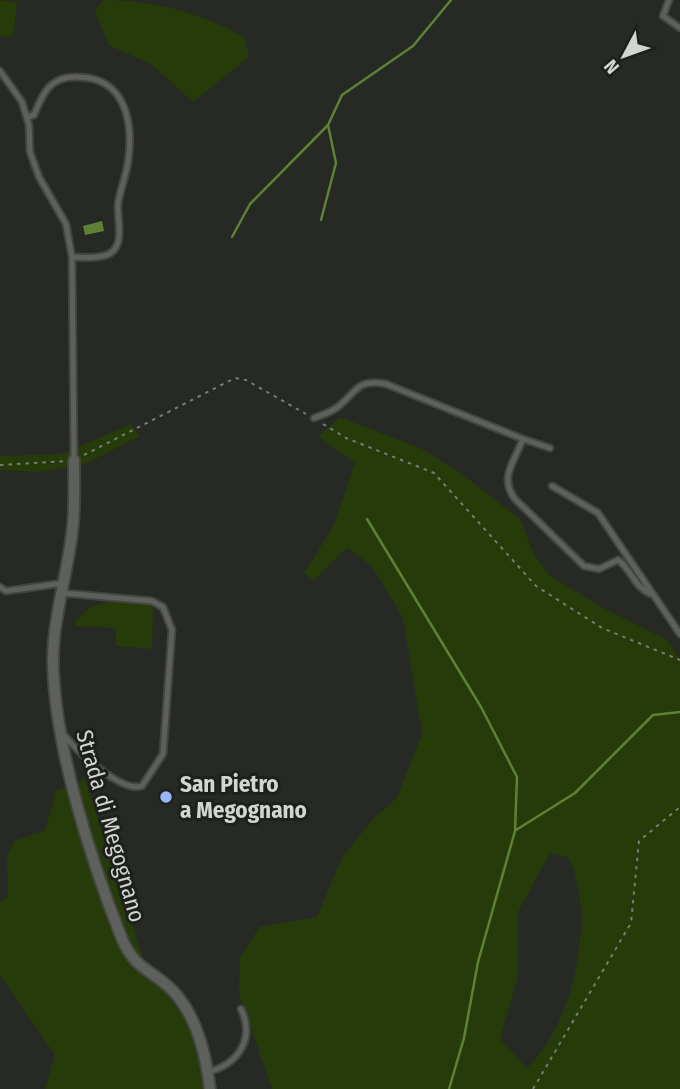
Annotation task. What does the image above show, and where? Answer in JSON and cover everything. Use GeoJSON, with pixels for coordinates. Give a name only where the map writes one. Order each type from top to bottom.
{"type":"FeatureCollection","features":[{"type":"Feature","properties":{"kind":"street","name":"Strada di Megognano"},"geometry":{"type":"LineString","coordinates":[[74,460],[74,524],[53,659],[60,730],[79,811],[122,940],[136,964],[172,989],[186,1007],[208,1072],[210,1089]]}},
{"type":"Feature","properties":{"kind":"lane"},"geometry":{"type":"LineString","coordinates":[[669,0],[663,18],[680,28]]}},
{"type":"Feature","properties":{"kind":"lane"},"geometry":{"type":"LineString","coordinates":[[0,71],[16,91],[27,117],[30,152],[39,177],[66,224],[72,257],[74,460]]}},
{"type":"Feature","properties":{"kind":"lane"},"geometry":{"type":"LineString","coordinates":[[27,117],[34,115],[46,88],[58,79],[74,76],[97,78],[109,84],[118,93],[124,108],[128,160],[118,204],[118,240],[114,250],[105,256],[72,257]]}},
{"type":"Feature","properties":{"kind":"lane"},"geometry":{"type":"LineString","coordinates":[[314,418],[337,408],[362,383],[372,382],[386,384],[550,448]]}},
{"type":"Feature","properties":{"kind":"lane"},"geometry":{"type":"LineString","coordinates":[[523,439],[506,480],[506,488],[515,499],[584,566],[599,569],[618,560],[627,567],[636,584],[651,594]]}},
{"type":"Feature","properties":{"kind":"lane"},"geometry":{"type":"LineString","coordinates":[[551,486],[598,513],[680,634]]}},
{"type":"Feature","properties":{"kind":"lane"},"geometry":{"type":"LineString","coordinates":[[0,587],[6,591],[63,588],[152,601],[163,607],[172,630],[163,754],[142,786],[130,787],[89,762],[60,730]]}},
{"type":"Feature","properties":{"kind":"lane"},"geometry":{"type":"LineString","coordinates":[[208,1072],[232,1059],[247,1040],[246,1021],[241,1009]]}},
{"type":"Feature","properties":{"kind":"path"},"geometry":{"type":"LineString","coordinates":[[0,465],[74,460],[235,379],[246,380],[346,438],[434,473],[536,586],[602,628],[680,660]]}},
{"type":"Feature","properties":{"kind":"path"},"geometry":{"type":"LineString","coordinates":[[533,1089],[631,923],[639,841],[680,807]]}},
{"type":"Feature","properties":{"kind":"shaded area"},"geometry":{"type":"Polygon","coordinates":[[[0,0],[17,3],[13,36],[0,37],[0,0]]]}},
{"type":"Feature","properties":{"kind":"shaded area"},"geometry":{"type":"Polygon","coordinates":[[[104,0],[159,5],[211,21],[245,37],[249,57],[193,102],[151,64],[108,45],[95,10],[104,0]]]}},
{"type":"Feature","properties":{"kind":"shaded area"},"geometry":{"type":"Polygon","coordinates":[[[102,221],[104,231],[85,235],[83,226],[102,221]]]}},
{"type":"Feature","properties":{"kind":"shaded area"},"geometry":{"type":"Polygon","coordinates":[[[340,417],[422,449],[462,474],[520,519],[533,552],[549,575],[603,608],[666,639],[680,658],[680,1089],[272,1089],[239,994],[240,958],[259,927],[317,917],[342,857],[373,819],[397,798],[422,733],[403,618],[372,566],[347,548],[313,581],[304,573],[333,527],[355,463],[318,437],[340,417]],[[550,853],[518,912],[518,976],[500,1039],[527,1068],[543,1049],[557,1025],[576,968],[581,908],[577,881],[568,857],[550,853]]]}},
{"type":"Feature","properties":{"kind":"shaded area"},"geometry":{"type":"Polygon","coordinates":[[[131,424],[140,436],[83,465],[40,472],[0,470],[0,456],[62,454],[131,424]]]}},
{"type":"Feature","properties":{"kind":"shaded area"},"geometry":{"type":"Polygon","coordinates":[[[110,601],[153,605],[152,649],[116,646],[116,628],[76,626],[75,621],[90,607],[110,601]]]}},
{"type":"Feature","properties":{"kind":"shaded area"},"geometry":{"type":"Polygon","coordinates":[[[85,779],[143,958],[187,1017],[213,1089],[45,1089],[55,1055],[0,975],[0,902],[8,896],[7,857],[15,840],[45,831],[56,791],[85,779]]]}},
{"type":"Feature","properties":{"kind":"waterway"},"geometry":{"type":"LineString","coordinates":[[232,237],[250,204],[328,125],[342,95],[413,46],[451,0]]}},
{"type":"Feature","properties":{"kind":"waterway"},"geometry":{"type":"LineString","coordinates":[[321,220],[336,163],[328,125]]}},
{"type":"Feature","properties":{"kind":"waterway"},"geometry":{"type":"LineString","coordinates":[[367,519],[481,707],[517,777],[515,831],[478,962],[464,1038],[449,1089]]}},
{"type":"Feature","properties":{"kind":"waterway"},"geometry":{"type":"LineString","coordinates":[[516,830],[575,793],[653,715],[680,712]]}},
{"type":"Feature","properties":{"kind":"place","name":"San Pietro a Megognano"},"geometry":{"type":"Point","coordinates":[166,797]}}]}
